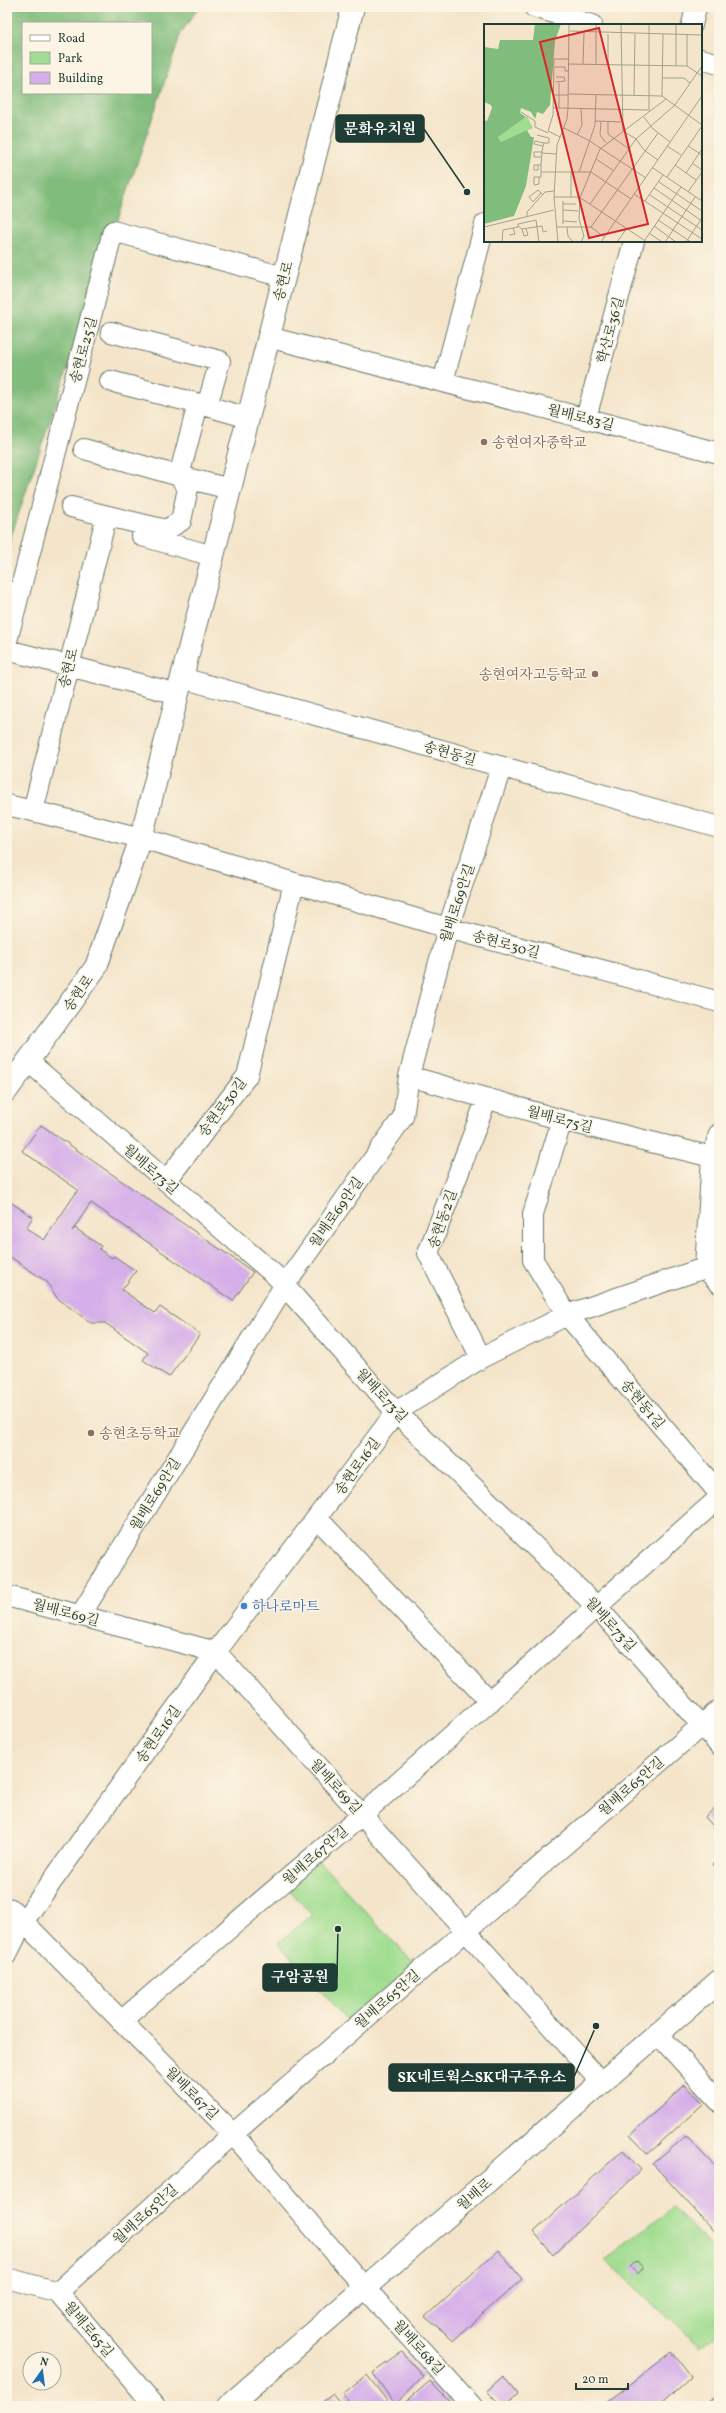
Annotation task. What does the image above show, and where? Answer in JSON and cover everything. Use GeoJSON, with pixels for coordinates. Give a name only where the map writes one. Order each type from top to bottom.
{"type":"FeatureCollection","features":[{"type":"Feature","properties":{"kind":"main road","name":"송현로"},"geometry":{"type":"LineString","coordinates":[[7,1090],[29,1062],[96,967],[141,838],[353,7]]}},
{"type":"Feature","properties":{"kind":"main road","name":"월배로"},"geometry":{"type":"LineString","coordinates":[[228,2406],[366,2289],[656,2033],[719,1981]]}},
{"type":"Feature","properties":{"kind":"street"},"geometry":{"type":"LineString","coordinates":[[692,24],[696,7]]}},
{"type":"Feature","properties":{"kind":"street"},"geometry":{"type":"LineString","coordinates":[[538,14],[587,24]]}},
{"type":"Feature","properties":{"kind":"street"},"geometry":{"type":"LineString","coordinates":[[702,59],[719,64]]}},
{"type":"Feature","properties":{"kind":"street"},"geometry":{"type":"LineString","coordinates":[[443,382],[484,228]]}},
{"type":"Feature","properties":{"kind":"street","name":"송현로25길"},"geometry":{"type":"LineString","coordinates":[[7,641],[113,231],[284,277]]}},
{"type":"Feature","properties":{"kind":"street","name":"학산로36길"},"geometry":{"type":"LineString","coordinates":[[586,418],[634,242]]}},
{"type":"Feature","properties":{"kind":"street"},"geometry":{"type":"LineString","coordinates":[[110,332],[220,361],[202,405],[179,476]]}},
{"type":"Feature","properties":{"kind":"street","name":"월배로83길"},"geometry":{"type":"LineString","coordinates":[[268,337],[719,453]]}},
{"type":"Feature","properties":{"kind":"street"},"geometry":{"type":"LineString","coordinates":[[110,381],[248,418]]}},
{"type":"Feature","properties":{"kind":"street"},"geometry":{"type":"LineString","coordinates":[[84,449],[230,490]]}},
{"type":"Feature","properties":{"kind":"street"},"geometry":{"type":"LineString","coordinates":[[71,507],[166,530],[181,521],[188,488],[179,476]]}},
{"type":"Feature","properties":{"kind":"street"},"geometry":{"type":"LineString","coordinates":[[42,509],[213,556]]}},
{"type":"Feature","properties":{"kind":"street","name":"송현로"},"geometry":{"type":"LineString","coordinates":[[33,811],[104,526]]}},
{"type":"Feature","properties":{"kind":"street","name":"송현동길"},"geometry":{"type":"LineString","coordinates":[[7,650],[69,666],[180,686],[501,768],[719,827]]}},
{"type":"Feature","properties":{"kind":"street","name":"월배로69안길"},"geometry":{"type":"LineString","coordinates":[[80,1616],[284,1286],[403,1117],[410,1076],[448,928],[501,768]]}},
{"type":"Feature","properties":{"kind":"street"},"geometry":{"type":"LineString","coordinates":[[7,805],[141,838]]}},
{"type":"Feature","properties":{"kind":"street","name":"송현로30길"},"geometry":{"type":"LineString","coordinates":[[141,838],[448,928],[719,1002]]}},
{"type":"Feature","properties":{"kind":"street","name":"송현로30길"},"geometry":{"type":"LineString","coordinates":[[166,1181],[247,1076],[294,883]]}},
{"type":"Feature","properties":{"kind":"street","name":"월배로73길"},"geometry":{"type":"LineString","coordinates":[[29,1062],[284,1286],[396,1412],[597,1607],[719,1745]]}},
{"type":"Feature","properties":{"kind":"street","name":"월배로75길"},"geometry":{"type":"LineString","coordinates":[[410,1076],[562,1120],[712,1157]]}},
{"type":"Feature","properties":{"kind":"street","name":"송현동2길"},"geometry":{"type":"LineString","coordinates":[[481,1358],[428,1252],[487,1098]]}},
{"type":"Feature","properties":{"kind":"street"},"geometry":{"type":"LineString","coordinates":[[562,1120],[534,1214],[533,1260],[567,1315]]}},
{"type":"Feature","properties":{"kind":"street"},"geometry":{"type":"LineString","coordinates":[[719,1134],[712,1157],[712,1266],[719,1283]]}},
{"type":"Feature","properties":{"kind":"street"},"geometry":{"type":"LineString","coordinates":[[396,1412],[481,1358],[567,1315],[712,1266]]}},
{"type":"Feature","properties":{"kind":"street","name":"송현동1길"},"geometry":{"type":"LineString","coordinates":[[567,1315],[719,1493]]}},
{"type":"Feature","properties":{"kind":"street","name":"송현로16길"},"geometry":{"type":"LineString","coordinates":[[7,1954],[23,1922],[216,1652],[318,1519],[396,1412]]}},
{"type":"Feature","properties":{"kind":"street"},"geometry":{"type":"LineString","coordinates":[[597,1607],[719,1498]]}},
{"type":"Feature","properties":{"kind":"street"},"geometry":{"type":"LineString","coordinates":[[318,1519],[490,1702]]}},
{"type":"Feature","properties":{"kind":"street","name":"월배로69길"},"geometry":{"type":"LineString","coordinates":[[7,1596],[216,1652],[601,2082]]}},
{"type":"Feature","properties":{"kind":"street","name":"월배로67안길"},"geometry":{"type":"LineString","coordinates":[[121,2021],[362,1815],[597,1607]]}},
{"type":"Feature","properties":{"kind":"street","name":"월배로65안길"},"geometry":{"type":"LineString","coordinates":[[58,2292],[233,2134],[719,1710]]}},
{"type":"Feature","properties":{"kind":"street","name":"월배로67길"},"geometry":{"type":"LineString","coordinates":[[7,1908],[11,1909],[233,2134],[366,2289]]}},
{"type":"Feature","properties":{"kind":"street"},"geometry":{"type":"LineString","coordinates":[[656,2033],[719,2101]]}},
{"type":"Feature","properties":{"kind":"street","name":"월배로65길"},"geometry":{"type":"LineString","coordinates":[[7,2278],[58,2292],[155,2406]]}},
{"type":"Feature","properties":{"kind":"street","name":"월배로68길"},"geometry":{"type":"LineString","coordinates":[[366,2289],[472,2406]]}},
{"type":"Feature","properties":{"kind":"green space"},"geometry":{"type":"Polygon","coordinates":[[[7,7],[199,7],[181,33],[7,548],[7,7]]]}},
{"type":"Feature","properties":{"kind":"green space"},"geometry":{"type":"Polygon","coordinates":[[[314,1856],[420,1970],[354,2028],[278,1943],[312,1915],[283,1883],[314,1856]]]}},
{"type":"Feature","properties":{"kind":"green space"},"geometry":{"type":"Polygon","coordinates":[[[673,2207],[719,2255],[719,2331],[701,2347],[605,2260],[673,2207]]]}},
{"type":"Feature","properties":{"kind":"building"},"geometry":{"type":"Polygon","coordinates":[[[41,1125],[253,1272],[233,1301],[91,1203],[72,1231],[75,1228],[101,1246],[99,1249],[112,1258],[114,1256],[136,1271],[122,1290],[155,1313],[160,1307],[200,1334],[169,1377],[143,1360],[148,1353],[105,1323],[91,1323],[57,1298],[47,1282],[9,1256],[7,1258],[7,1200],[33,1217],[26,1228],[44,1240],[78,1190],[22,1151],[41,1125]]]}},
{"type":"Feature","properties":{"kind":"building"},"geometry":{"type":"Polygon","coordinates":[[[719,1804],[719,1833],[705,1817],[719,1804]]]}},
{"type":"Feature","properties":{"kind":"building"},"geometry":{"type":"Polygon","coordinates":[[[719,1858],[719,1871],[713,1864],[719,1858]]]}},
{"type":"Feature","properties":{"kind":"building"},"geometry":{"type":"Polygon","coordinates":[[[685,2085],[703,2104],[648,2154],[630,2135],[685,2085]]]}},
{"type":"Feature","properties":{"kind":"building"},"geometry":{"type":"Polygon","coordinates":[[[686,2136],[719,2171],[719,2237],[653,2164],[686,2136]]]}},
{"type":"Feature","properties":{"kind":"building"},"geometry":{"type":"Polygon","coordinates":[[[623,2150],[641,2170],[553,2255],[534,2232],[623,2150]]]}},
{"type":"Feature","properties":{"kind":"building"},"geometry":{"type":"Polygon","coordinates":[[[498,2250],[522,2279],[454,2340],[425,2317],[498,2250]]]}},
{"type":"Feature","properties":{"kind":"building"},"geometry":{"type":"Polygon","coordinates":[[[637,2261],[643,2268],[638,2274],[630,2267],[637,2261]]]}},
{"type":"Feature","properties":{"kind":"building"},"geometry":{"type":"Polygon","coordinates":[[[402,2352],[423,2376],[395,2405],[373,2373],[402,2352]]]}},
{"type":"Feature","properties":{"kind":"building"},"geometry":{"type":"Polygon","coordinates":[[[672,2352],[691,2377],[660,2406],[602,2406],[672,2352]]]}},
{"type":"Feature","properties":{"kind":"building"},"geometry":{"type":"Polygon","coordinates":[[[367,2375],[391,2406],[351,2406],[344,2394],[367,2375]]]}},
{"type":"Feature","properties":{"kind":"building"},"geometry":{"type":"Polygon","coordinates":[[[503,2376],[518,2394],[505,2406],[502,2406],[487,2391],[503,2376]]]}},
{"type":"Feature","properties":{"kind":"building"},"geometry":{"type":"Polygon","coordinates":[[[430,2381],[453,2406],[401,2406],[430,2381]]]}},
{"type":"Feature","properties":{"kind":"building"},"geometry":{"type":"Polygon","coordinates":[[[719,2393],[719,2406],[704,2406],[719,2393]]]}},
{"type":"Feature","properties":{"kind":"building"},"geometry":{"type":"Polygon","coordinates":[[[333,2394],[343,2406],[317,2406],[333,2394]]]}},
{"type":"Feature","properties":{"kind":"place","name":"문화유치원"},"geometry":{"type":"Point","coordinates":[467,192]}},
{"type":"Feature","properties":{"kind":"place","name":"송현여자중학교"},"geometry":{"type":"Point","coordinates":[484,442]}},
{"type":"Feature","properties":{"kind":"place","name":"송현여자고등학교"},"geometry":{"type":"Point","coordinates":[595,674]}},
{"type":"Feature","properties":{"kind":"place","name":"송현초등학교"},"geometry":{"type":"Point","coordinates":[91,1433]}},
{"type":"Feature","properties":{"kind":"place","name":"하나로마트"},"geometry":{"type":"Point","coordinates":[244,1606]}},
{"type":"Feature","properties":{"kind":"place","name":"구암공원"},"geometry":{"type":"Point","coordinates":[338,1929]}},
{"type":"Feature","properties":{"kind":"place","name":"SK네트웍스SK대구주유소"},"geometry":{"type":"Point","coordinates":[596,2026]}}]}
